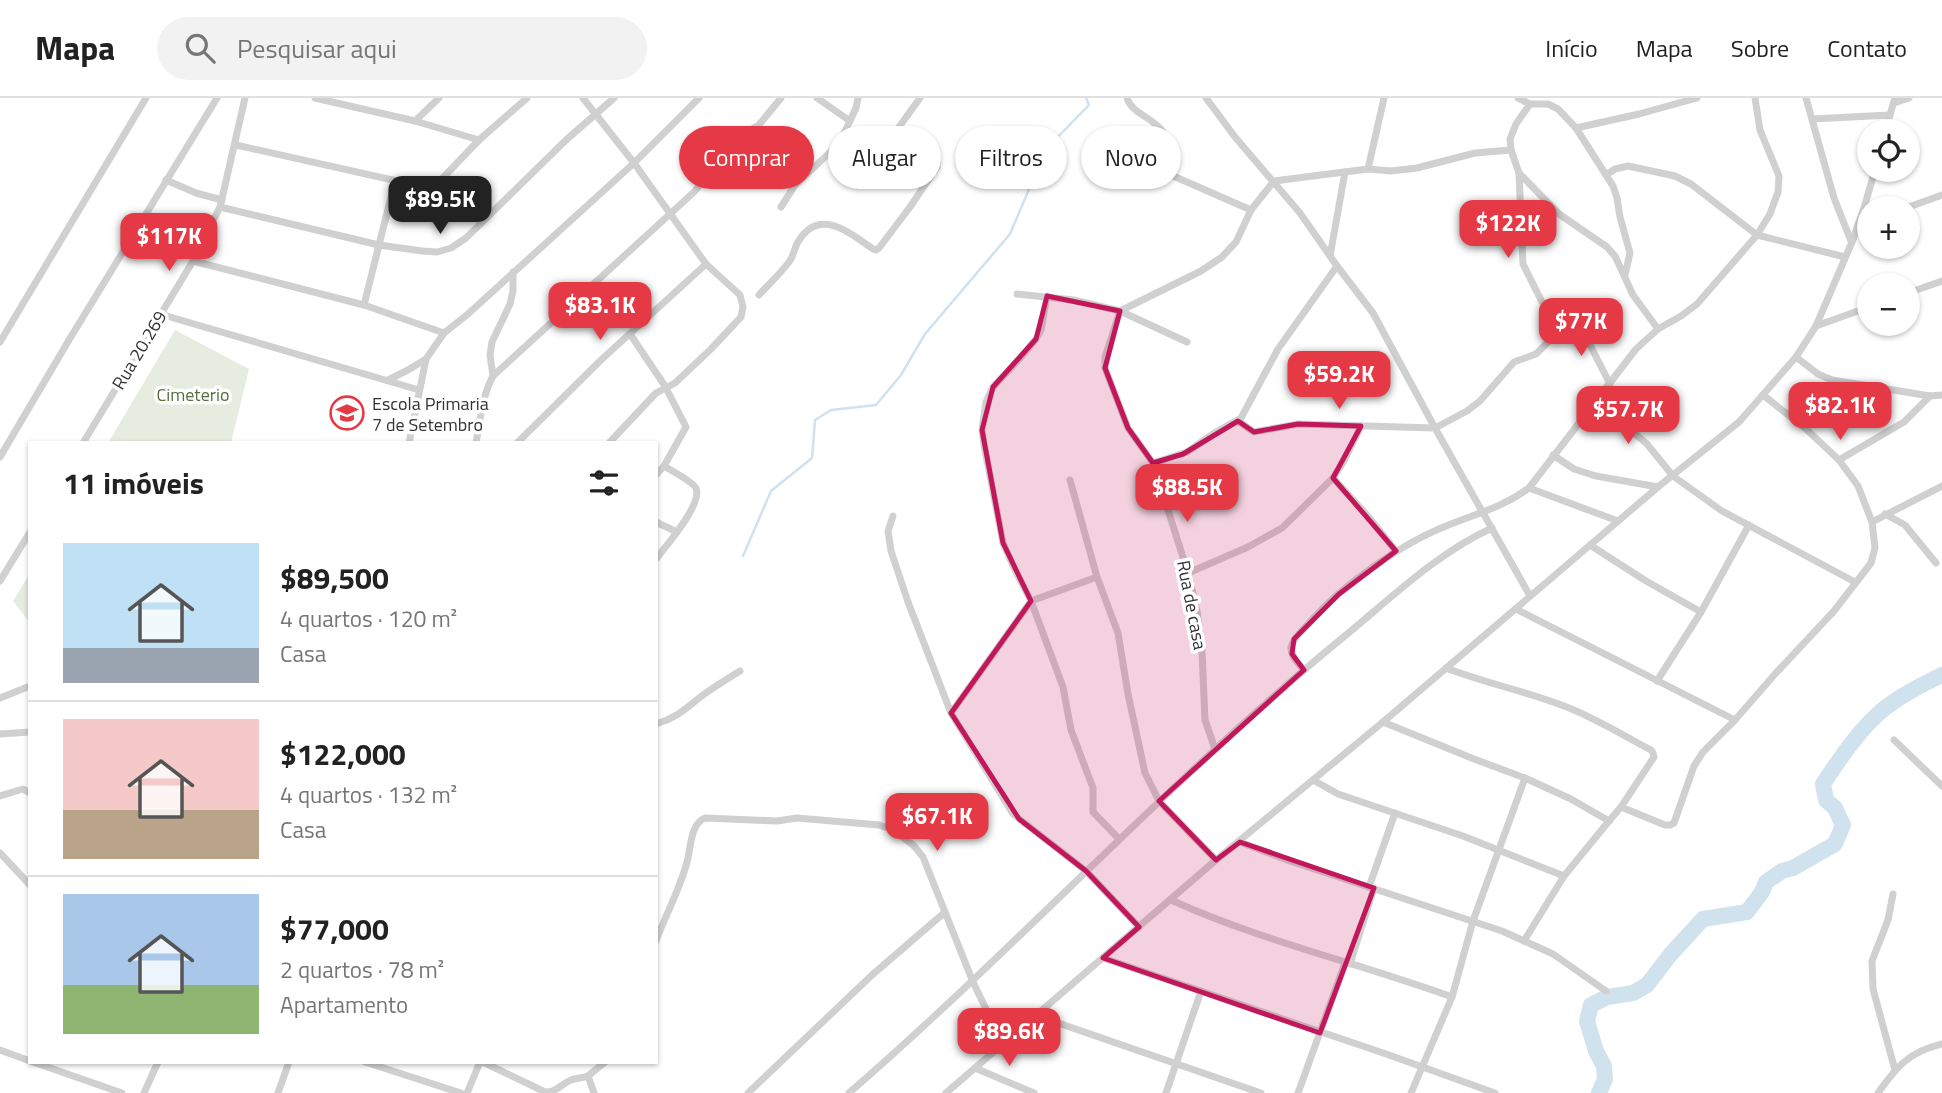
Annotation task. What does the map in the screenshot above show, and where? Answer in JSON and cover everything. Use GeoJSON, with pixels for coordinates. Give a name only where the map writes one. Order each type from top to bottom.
{"type":"FeatureCollection","features":[{"type":"Feature","properties":{"kind":"street"},"geometry":{"type":"LineString","coordinates":[[0,342],[146,98]]}},
{"type":"Feature","properties":{"kind":"street"},"geometry":{"type":"LineString","coordinates":[[0,457],[217,98]]}},
{"type":"Feature","properties":{"kind":"street","name":"Rua 20.269"},"geometry":{"type":"LineString","coordinates":[[84,441],[193,261],[221,204],[245,98]]}},
{"type":"Feature","properties":{"kind":"street"},"geometry":{"type":"LineString","coordinates":[[315,98],[353,102],[479,140]]}},
{"type":"Feature","properties":{"kind":"street"},"geometry":{"type":"LineString","coordinates":[[415,121],[439,98]]}},
{"type":"Feature","properties":{"kind":"street"},"geometry":{"type":"LineString","coordinates":[[236,145],[424,187],[436,186],[479,140],[527,98]]}},
{"type":"Feature","properties":{"kind":"street"},"geometry":{"type":"LineString","coordinates":[[583,98],[634,163],[706,264],[740,295],[743,307],[741,317],[711,349],[675,383],[656,393],[611,441]]}},
{"type":"Feature","properties":{"kind":"street"},"geometry":{"type":"LineString","coordinates":[[166,180],[221,204],[379,244],[436,252],[451,248],[466,238],[566,140],[614,98]]}},
{"type":"Feature","properties":{"kind":"street"},"geometry":{"type":"LineString","coordinates":[[409,441],[426,359],[444,333],[634,163],[699,98]]}},
{"type":"Feature","properties":{"kind":"street"},"geometry":{"type":"LineString","coordinates":[[477,441],[483,402],[493,376],[694,192],[736,137],[758,126],[781,98]]}},
{"type":"Feature","properties":{"kind":"street"},"geometry":{"type":"LineString","coordinates":[[817,98],[850,121]]}},
{"type":"Feature","properties":{"kind":"street"},"geometry":{"type":"LineString","coordinates":[[781,207],[795,184],[839,144],[858,98]]}},
{"type":"Feature","properties":{"kind":"street"},"geometry":{"type":"LineString","coordinates":[[759,295],[791,260],[798,241],[810,228],[836,225],[873,249],[879,248],[937,167],[937,161],[933,157],[895,138],[894,134],[920,98]]}},
{"type":"Feature","properties":{"kind":"street"},"geometry":{"type":"LineString","coordinates":[[1126,98],[1129,105],[1162,130],[1165,137],[1165,162],[1171,174],[1251,211]]}},
{"type":"Feature","properties":{"kind":"street"},"geometry":{"type":"LineString","coordinates":[[1206,98],[1235,137],[1300,213],[1373,313],[1530,596]]}},
{"type":"Feature","properties":{"kind":"street"},"geometry":{"type":"LineString","coordinates":[[1368,169],[1384,98]]}},
{"type":"Feature","properties":{"kind":"street"},"geometry":{"type":"LineString","coordinates":[[1518,98],[1530,104],[1558,108],[1576,128],[1606,175],[1617,198],[1630,253],[1625,275]]}},
{"type":"Feature","properties":{"kind":"street"},"geometry":{"type":"LineString","coordinates":[[1576,128],[1697,98]]}},
{"type":"Feature","properties":{"kind":"street"},"geometry":{"type":"LineString","coordinates":[[1304,670],[1292,654],[1291,647],[1294,639],[1318,612],[1396,551],[1445,526],[1507,503],[1529,488],[1636,349],[1658,329],[1697,304],[1757,235],[1770,214],[1778,192],[1779,176],[1760,130],[1755,98]]}},
{"type":"Feature","properties":{"kind":"street"},"geometry":{"type":"LineString","coordinates":[[1806,98],[1834,198],[1852,242]]}},
{"type":"Feature","properties":{"kind":"street"},"geometry":{"type":"LineString","coordinates":[[1889,119],[1894,100],[1909,98]]}},
{"type":"Feature","properties":{"kind":"street"},"geometry":{"type":"LineString","coordinates":[[1530,104],[1516,124],[1510,139],[1519,173],[1523,264],[1546,310],[1588,341],[1610,384]]}},
{"type":"Feature","properties":{"kind":"street"},"geometry":{"type":"LineString","coordinates":[[1812,119],[1890,115]]}},
{"type":"Feature","properties":{"kind":"street"},"geometry":{"type":"LineString","coordinates":[[1120,311],[1222,257],[1236,242],[1251,211],[1274,181],[1368,169],[1391,171],[1417,168],[1475,153],[1511,150]]}},
{"type":"Feature","properties":{"kind":"street"},"geometry":{"type":"LineString","coordinates":[[1606,175],[1615,169],[1628,166],[1675,176],[1690,184],[1757,235],[1845,257]]}},
{"type":"Feature","properties":{"kind":"street"},"geometry":{"type":"LineString","coordinates":[[1330,256],[1345,172]]}},
{"type":"Feature","properties":{"kind":"street"},"geometry":{"type":"LineString","coordinates":[[1519,173],[1559,214],[1615,256],[1633,295],[1658,329]]}},
{"type":"Feature","properties":{"kind":"street"},"geometry":{"type":"LineString","coordinates":[[364,305],[395,181]]}},
{"type":"Feature","properties":{"kind":"street"},"geometry":{"type":"LineString","coordinates":[[1920,203],[1942,195]]}},
{"type":"Feature","properties":{"kind":"street"},"geometry":{"type":"LineString","coordinates":[[946,1093],[1216,860],[1383,722],[1658,487],[1739,422],[1796,357],[1816,326],[1857,229]]}},
{"type":"Feature","properties":{"kind":"street"},"geometry":{"type":"LineString","coordinates":[[193,261],[364,305],[444,333]]}},
{"type":"Feature","properties":{"kind":"street"},"geometry":{"type":"LineString","coordinates":[[519,441],[706,264]]}},
{"type":"Feature","properties":{"kind":"street"},"geometry":{"type":"LineString","coordinates":[[1153,463],[1187,452],[1238,421],[1283,342],[1337,267]]}},
{"type":"Feature","properties":{"kind":"street"},"geometry":{"type":"LineString","coordinates":[[493,376],[489,355],[492,342],[510,304],[513,272]]}},
{"type":"Feature","properties":{"kind":"street"},"geometry":{"type":"LineString","coordinates":[[1920,289],[1942,281]]}},
{"type":"Feature","properties":{"kind":"street"},"geometry":{"type":"LineString","coordinates":[[1017,294],[1074,300],[1120,311],[1187,342]]}},
{"type":"Feature","properties":{"kind":"street"},"geometry":{"type":"LineString","coordinates":[[1048,296],[1041,330],[1036,339],[993,387],[986,402],[982,430],[1003,543],[1031,601],[1063,687],[1071,730],[1093,788],[1093,812],[1119,839]]}},
{"type":"Feature","properties":{"kind":"street","name":"Rua de casa"},"geometry":{"type":"LineString","coordinates":[[1120,311],[1108,346],[1105,368],[1128,428],[1153,463],[1188,573],[1197,611],[1202,651],[1205,720],[1215,749]]}},
{"type":"Feature","properties":{"kind":"street"},"geometry":{"type":"LineString","coordinates":[[1816,326],[1857,311]]}},
{"type":"Feature","properties":{"kind":"street"},"geometry":{"type":"LineString","coordinates":[[160,314],[419,390]]}},
{"type":"Feature","properties":{"kind":"street"},"geometry":{"type":"LineString","coordinates":[[1238,421],[1250,430],[1258,432],[1298,424],[1435,428],[1480,401],[1514,362],[1536,354],[1550,340],[1560,322]]}},
{"type":"Feature","properties":{"kind":"street"},"geometry":{"type":"LineString","coordinates":[[630,334],[665,386],[686,427],[658,473]]}},
{"type":"Feature","properties":{"kind":"street"},"geometry":{"type":"LineString","coordinates":[[1796,357],[1825,377],[1930,396],[1942,395]]}},
{"type":"Feature","properties":{"kind":"street"},"geometry":{"type":"LineString","coordinates":[[387,380],[426,359]]}},
{"type":"Feature","properties":{"kind":"street"},"geometry":{"type":"LineString","coordinates":[[1621,807],[1665,825],[1674,823],[1694,766],[1703,751],[1735,720],[1834,611],[1871,563],[1875,548],[1872,522],[1858,486],[1839,460],[1763,394]]}},
{"type":"Feature","properties":{"kind":"street"},"geometry":{"type":"LineString","coordinates":[[1839,460],[1904,422],[1930,396]]}},
{"type":"Feature","properties":{"kind":"street"},"geometry":{"type":"LineString","coordinates":[[1597,401],[1647,444],[1673,477],[1722,511],[1855,582]]}},
{"type":"Feature","properties":{"kind":"street"},"geometry":{"type":"LineString","coordinates":[[1188,573],[1248,547],[1282,528],[1332,478],[1344,461],[1361,426]]}},
{"type":"Feature","properties":{"kind":"street"},"geometry":{"type":"LineString","coordinates":[[1553,455],[1574,469],[1596,476],[1658,487]]}},
{"type":"Feature","properties":{"kind":"street"},"geometry":{"type":"LineString","coordinates":[[658,556],[691,512],[697,491],[693,485],[664,466]]}},
{"type":"Feature","properties":{"kind":"street"},"geometry":{"type":"LineString","coordinates":[[1332,478],[1396,551]]}},
{"type":"Feature","properties":{"kind":"street"},"geometry":{"type":"LineString","coordinates":[[1070,480],[1097,577],[1118,633],[1144,774],[1159,801],[1216,860]]}},
{"type":"Feature","properties":{"kind":"street"},"geometry":{"type":"LineString","coordinates":[[1872,522],[1942,485]]}},
{"type":"Feature","properties":{"kind":"street"},"geometry":{"type":"LineString","coordinates":[[1529,488],[1618,521]]}},
{"type":"Feature","properties":{"kind":"street"},"geometry":{"type":"LineString","coordinates":[[1885,514],[1905,525],[1936,563]]}},
{"type":"Feature","properties":{"kind":"street"},"geometry":{"type":"LineString","coordinates":[[893,516],[888,531],[891,551],[951,713],[1013,814],[1086,871],[1139,927]]}},
{"type":"Feature","properties":{"kind":"street"},"geometry":{"type":"LineString","coordinates":[[658,523],[677,532]]}},
{"type":"Feature","properties":{"kind":"street"},"geometry":{"type":"LineString","coordinates":[[1657,681],[1701,612],[1749,525]]}},
{"type":"Feature","properties":{"kind":"street"},"geometry":{"type":"LineString","coordinates":[[849,1093],[973,982],[1159,801],[1304,670],[1431,565],[1492,528]]}},
{"type":"Feature","properties":{"kind":"street"},"geometry":{"type":"LineString","coordinates":[[0,581],[28,535]]}},
{"type":"Feature","properties":{"kind":"street"},"geometry":{"type":"LineString","coordinates":[[1590,545],[1701,612]]}},
{"type":"Feature","properties":{"kind":"street"},"geometry":{"type":"LineString","coordinates":[[951,713],[1031,601],[1097,577]]}},
{"type":"Feature","properties":{"kind":"street"},"geometry":{"type":"LineString","coordinates":[[1516,609],[1735,720]]}},
{"type":"Feature","properties":{"kind":"street"},"geometry":{"type":"LineString","coordinates":[[1446,668],[1571,708],[1651,750],[1654,757],[1621,807],[1564,876],[1524,941]]}},
{"type":"Feature","properties":{"kind":"street"},"geometry":{"type":"LineString","coordinates":[[658,723],[679,715],[704,694],[740,671]]}},
{"type":"Feature","properties":{"kind":"street"},"geometry":{"type":"LineString","coordinates":[[0,698],[28,687]]}},
{"type":"Feature","properties":{"kind":"street"},"geometry":{"type":"LineString","coordinates":[[1383,722],[1525,778],[1571,799],[1609,821]]}},
{"type":"Feature","properties":{"kind":"street"},"geometry":{"type":"LineString","coordinates":[[0,734],[28,732]]}},
{"type":"Feature","properties":{"kind":"street"},"geometry":{"type":"LineString","coordinates":[[1894,740],[1938,779],[1942,786]]}},
{"type":"Feature","properties":{"kind":"street"},"geometry":{"type":"LineString","coordinates":[[1411,1093],[1452,997],[1473,921],[1525,778]]}},
{"type":"Feature","properties":{"kind":"street"},"geometry":{"type":"LineString","coordinates":[[1313,780],[1338,794],[1499,850],[1564,876]]}},
{"type":"Feature","properties":{"kind":"street"},"geometry":{"type":"LineString","coordinates":[[0,796],[23,789],[28,792]]}},
{"type":"Feature","properties":{"kind":"street"},"geometry":{"type":"LineString","coordinates":[[1298,1093],[1348,964],[1395,813]]}},
{"type":"Feature","properties":{"kind":"street"},"geometry":{"type":"LineString","coordinates":[[658,935],[687,864],[695,826],[699,820],[777,821],[797,818],[887,826],[914,846],[923,857],[973,982],[1003,1044]]}},
{"type":"Feature","properties":{"kind":"street"},"geometry":{"type":"LineString","coordinates":[[1240,842],[1524,941],[1553,954],[1606,991]]}},
{"type":"Feature","properties":{"kind":"street"},"geometry":{"type":"LineString","coordinates":[[0,853],[28,883]]}},
{"type":"Feature","properties":{"kind":"street"},"geometry":{"type":"LineString","coordinates":[[1893,894],[1888,920],[1872,961],[1873,989],[1895,1070]]}},
{"type":"Feature","properties":{"kind":"street"},"geometry":{"type":"LineString","coordinates":[[1171,900],[1226,923],[1452,997]]}},
{"type":"Feature","properties":{"kind":"street"},"geometry":{"type":"LineString","coordinates":[[748,1093],[872,975],[944,913]]}},
{"type":"Feature","properties":{"kind":"street"},"geometry":{"type":"LineString","coordinates":[[1103,958],[1495,1093]]}},
{"type":"Feature","properties":{"kind":"street"},"geometry":{"type":"LineString","coordinates":[[1166,1093],[1201,992]]}},
{"type":"Feature","properties":{"kind":"street"},"geometry":{"type":"LineString","coordinates":[[1035,1015],[1261,1093]]}},
{"type":"Feature","properties":{"kind":"street"},"geometry":{"type":"LineString","coordinates":[[1878,1093],[1895,1070],[1912,1055],[1942,1044]]}},
{"type":"Feature","properties":{"kind":"street"},"geometry":{"type":"LineString","coordinates":[[0,1050],[28,1060]]}},
{"type":"Feature","properties":{"kind":"street"},"geometry":{"type":"LineString","coordinates":[[38,1064],[121,1093]]}},
{"type":"Feature","properties":{"kind":"street"},"geometry":{"type":"LineString","coordinates":[[144,1093],[157,1064]]}},
{"type":"Feature","properties":{"kind":"street"},"geometry":{"type":"LineString","coordinates":[[278,1093],[288,1064]]}},
{"type":"Feature","properties":{"kind":"street"},"geometry":{"type":"LineString","coordinates":[[371,1064],[461,1093]]}},
{"type":"Feature","properties":{"kind":"street"},"geometry":{"type":"LineString","coordinates":[[467,1093],[481,1064]]}},
{"type":"Feature","properties":{"kind":"street"},"geometry":{"type":"LineString","coordinates":[[486,1064],[545,1092],[554,1091],[571,1080],[589,1076],[602,1064]]}},
{"type":"Feature","properties":{"kind":"street"},"geometry":{"type":"LineString","coordinates":[[975,1068],[1034,1093]]}},
{"type":"Feature","properties":{"kind":"street"},"geometry":{"type":"LineString","coordinates":[[589,1076],[594,1093]]}},
{"type":"Feature","properties":{"kind":"highlighted area"},"geometry":{"type":"Polygon","coordinates":[[[1047,296],[1120,311],[1105,368],[1128,428],[1153,463],[1183,454],[1238,421],[1254,432],[1298,424],[1361,426],[1333,478],[1396,551],[1339,594],[1294,639],[1292,654],[1304,670],[1159,801],[1216,860],[1240,842],[1374,888],[1320,1033],[1103,958],[1139,927],[1086,871],[1019,819],[951,713],[1031,601],[1003,543],[982,430],[993,387],[1036,339],[1047,296]]]}},
{"type":"Feature","properties":{"kind":"green space","name":"Cimeterio"},"geometry":{"type":"Polygon","coordinates":[[[175,330],[249,369],[231,441],[109,441],[175,330]]]}},
{"type":"Feature","properties":{"kind":"green space"},"geometry":{"type":"Polygon","coordinates":[[[28,576],[28,620],[13,601],[28,576]]]}},
{"type":"Feature","properties":{"kind":"waterway"},"geometry":{"type":"LineString","coordinates":[[743,556],[771,491],[812,458],[815,420],[831,410],[876,405],[901,375],[925,334],[1010,234],[1046,149],[1089,105],[1086,98]]}},
{"type":"Feature","properties":{"kind":"waterway"},"geometry":{"type":"LineString","coordinates":[[1599,1093],[1605,1079],[1604,1066],[1596,1051],[1587,1021],[1591,1005],[1607,997],[1633,993],[1647,985],[1703,919],[1747,912],[1766,882],[1835,844],[1843,825],[1835,808],[1826,800],[1823,784],[1851,743],[1876,716],[1905,694],[1942,675]]}},
{"type":"Feature","properties":{"kind":"place","name":"Escola Primaria 7 de Setembro"},"geometry":{"type":"Point","coordinates":[347,413]}}]}
